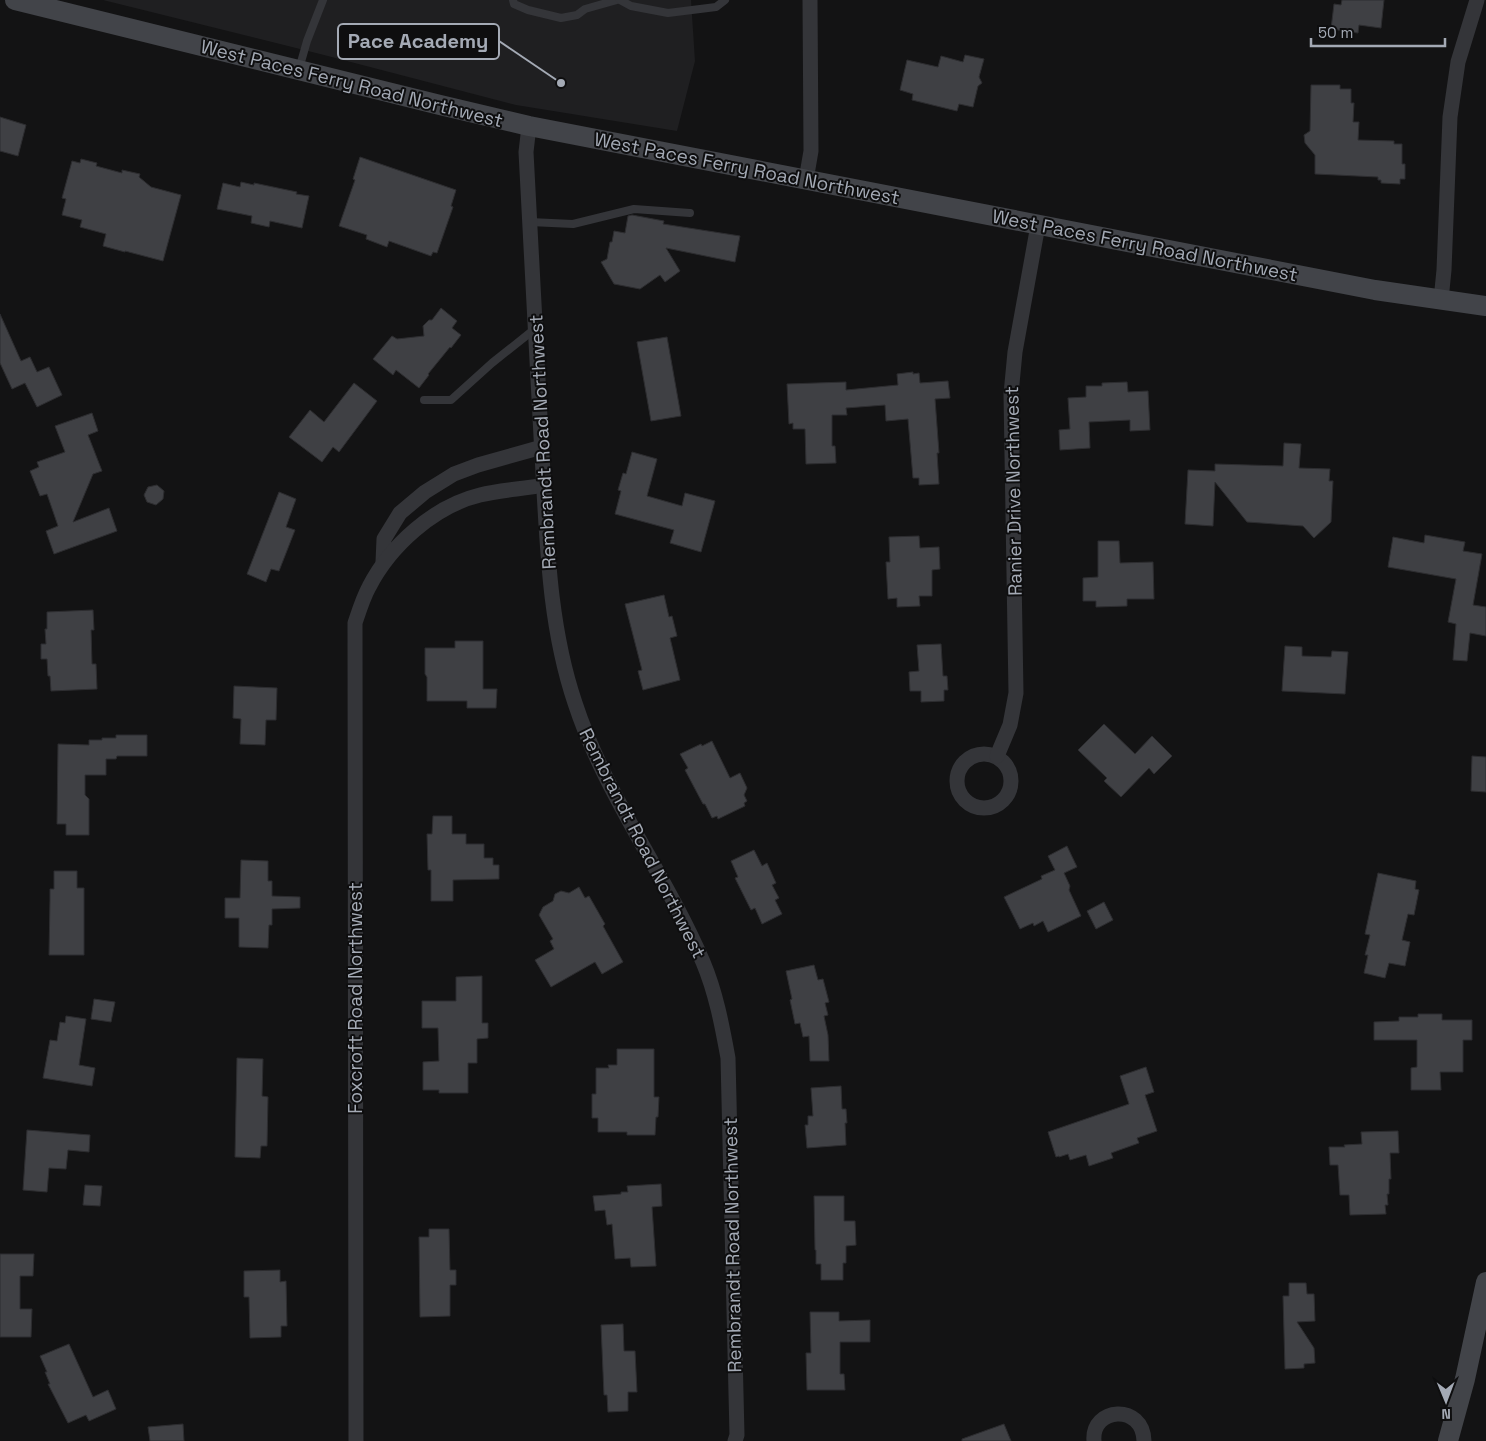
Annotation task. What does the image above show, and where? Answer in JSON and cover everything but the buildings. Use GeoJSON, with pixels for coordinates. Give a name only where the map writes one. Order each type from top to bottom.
{"type":"FeatureCollection","features":[{"type":"Feature","properties":{"kind":"main road","name":"West Paces Ferry Road Northwest"},"geometry":{"type":"LineString","coordinates":[[24,1],[529,126],[1365,288],[1486,306]]}},
{"type":"Feature","properties":{"kind":"main road"},"geometry":{"type":"LineString","coordinates":[[1448,1441],[1465,1379],[1486,1282]]}},
{"type":"Feature","properties":{"kind":"street"},"geometry":{"type":"LineString","coordinates":[[806,180],[811,151],[810,0]]}},
{"type":"Feature","properties":{"kind":"street"},"geometry":{"type":"LineString","coordinates":[[1441,300],[1444,270],[1450,117],[1458,62],[1477,0]]}},
{"type":"Feature","properties":{"kind":"street","name":"Rembrandt Road Northwest"},"geometry":{"type":"LineString","coordinates":[[529,126],[526,152],[544,486],[552,608],[561,656],[574,702],[604,776],[672,898],[703,962],[720,1011],[728,1058],[737,1435],[734,1441]]}},
{"type":"Feature","properties":{"kind":"street","name":"Ranier Drive Northwest"},"geometry":{"type":"LineString","coordinates":[[997,756],[1010,726],[1016,694],[1011,394],[1015,352],[1038,224]]}},
{"type":"Feature","properties":{"kind":"street","name":"Foxcroft Road Northwest"},"geometry":{"type":"LineString","coordinates":[[384,562],[384,538],[400,513],[426,492],[454,474],[478,465],[542,447]]}},
{"type":"Feature","properties":{"kind":"street","name":"Foxcroft Road Northwest"},"geometry":{"type":"LineString","coordinates":[[356,1441],[355,623],[368,589],[384,562],[400,543],[431,517],[454,504],[479,495],[544,486]]}},
{"type":"Feature","properties":{"kind":"street"},"geometry":{"type":"LineString","coordinates":[[1094,1441],[1098,1424],[1101,1421],[1113,1414],[1126,1414],[1135,1419],[1140,1425],[1144,1433],[1144,1441]]}},
{"type":"Feature","properties":{"kind":"lane"},"geometry":{"type":"LineString","coordinates":[[299,70],[307,41],[323,0]]}},
{"type":"Feature","properties":{"kind":"lane"},"geometry":{"type":"LineString","coordinates":[[513,0],[514,4],[528,10],[561,18],[577,15],[585,9],[622,1],[631,6],[668,13],[716,7],[724,0]]}},
{"type":"Feature","properties":{"kind":"lane"},"geometry":{"type":"LineString","coordinates":[[585,9],[586,0]]}},
{"type":"Feature","properties":{"kind":"lane"},"geometry":{"type":"LineString","coordinates":[[530,222],[573,224],[634,208],[690,214]]}},
{"type":"Feature","properties":{"kind":"lane"},"geometry":{"type":"LineString","coordinates":[[424,400],[451,400],[492,363],[536,328]]}},
{"type":"Feature","properties":{"kind":"shaded area"},"geometry":{"type":"Polygon","coordinates":[[[103,0],[691,0],[695,61],[677,131],[516,105],[103,0]]]}},
{"type":"Feature","properties":{"kind":"place","name":"Pace Academy"},"geometry":{"type":"Point","coordinates":[561,83]}}]}
